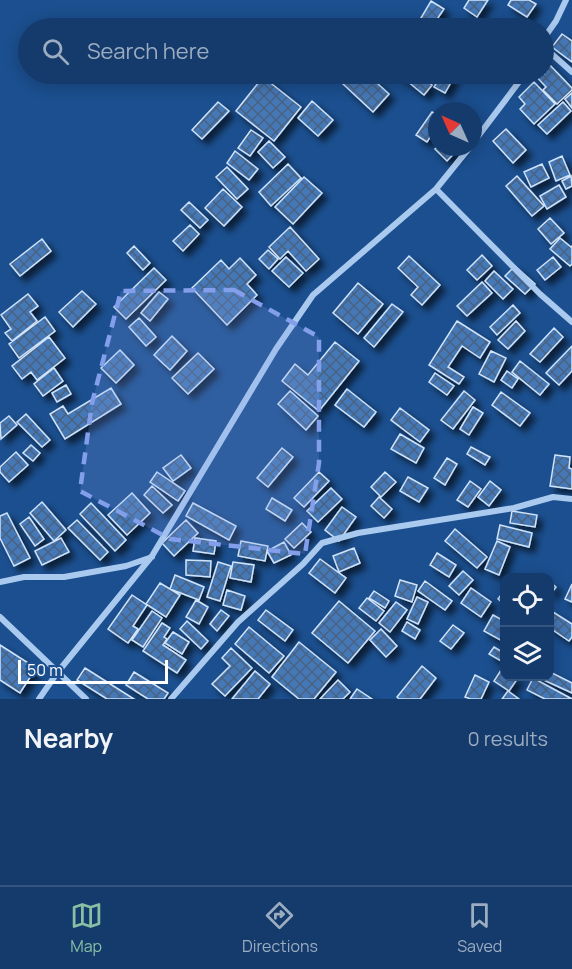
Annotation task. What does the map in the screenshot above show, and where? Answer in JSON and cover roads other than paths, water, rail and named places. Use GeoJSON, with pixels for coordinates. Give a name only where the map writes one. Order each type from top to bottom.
{"type":"FeatureCollection","features":[{"type":"Feature","properties":{"kind":"street"},"geometry":{"type":"LineString","coordinates":[[554,24],[566,0]]}},
{"type":"Feature","properties":{"kind":"street"},"geometry":{"type":"LineString","coordinates":[[554,56],[572,72]]}},
{"type":"Feature","properties":{"kind":"street"},"geometry":{"type":"LineString","coordinates":[[482,131],[517,84]]}},
{"type":"Feature","properties":{"kind":"street"},"geometry":{"type":"LineString","coordinates":[[39,699],[57,673],[152,556],[276,349],[313,295],[436,189],[463,156]]}},
{"type":"Feature","properties":{"kind":"street"},"geometry":{"type":"LineString","coordinates":[[436,189],[540,294],[572,322]]}},
{"type":"Feature","properties":{"kind":"street"},"geometry":{"type":"LineString","coordinates":[[172,699],[238,622],[303,564],[322,543],[358,532],[514,508],[553,497],[572,499]]}},
{"type":"Feature","properties":{"kind":"street"},"geometry":{"type":"LineString","coordinates":[[0,582],[24,577],[64,577],[126,566],[152,556]]}},
{"type":"Feature","properties":{"kind":"street"},"geometry":{"type":"LineString","coordinates":[[0,617],[86,699]]}}]}
